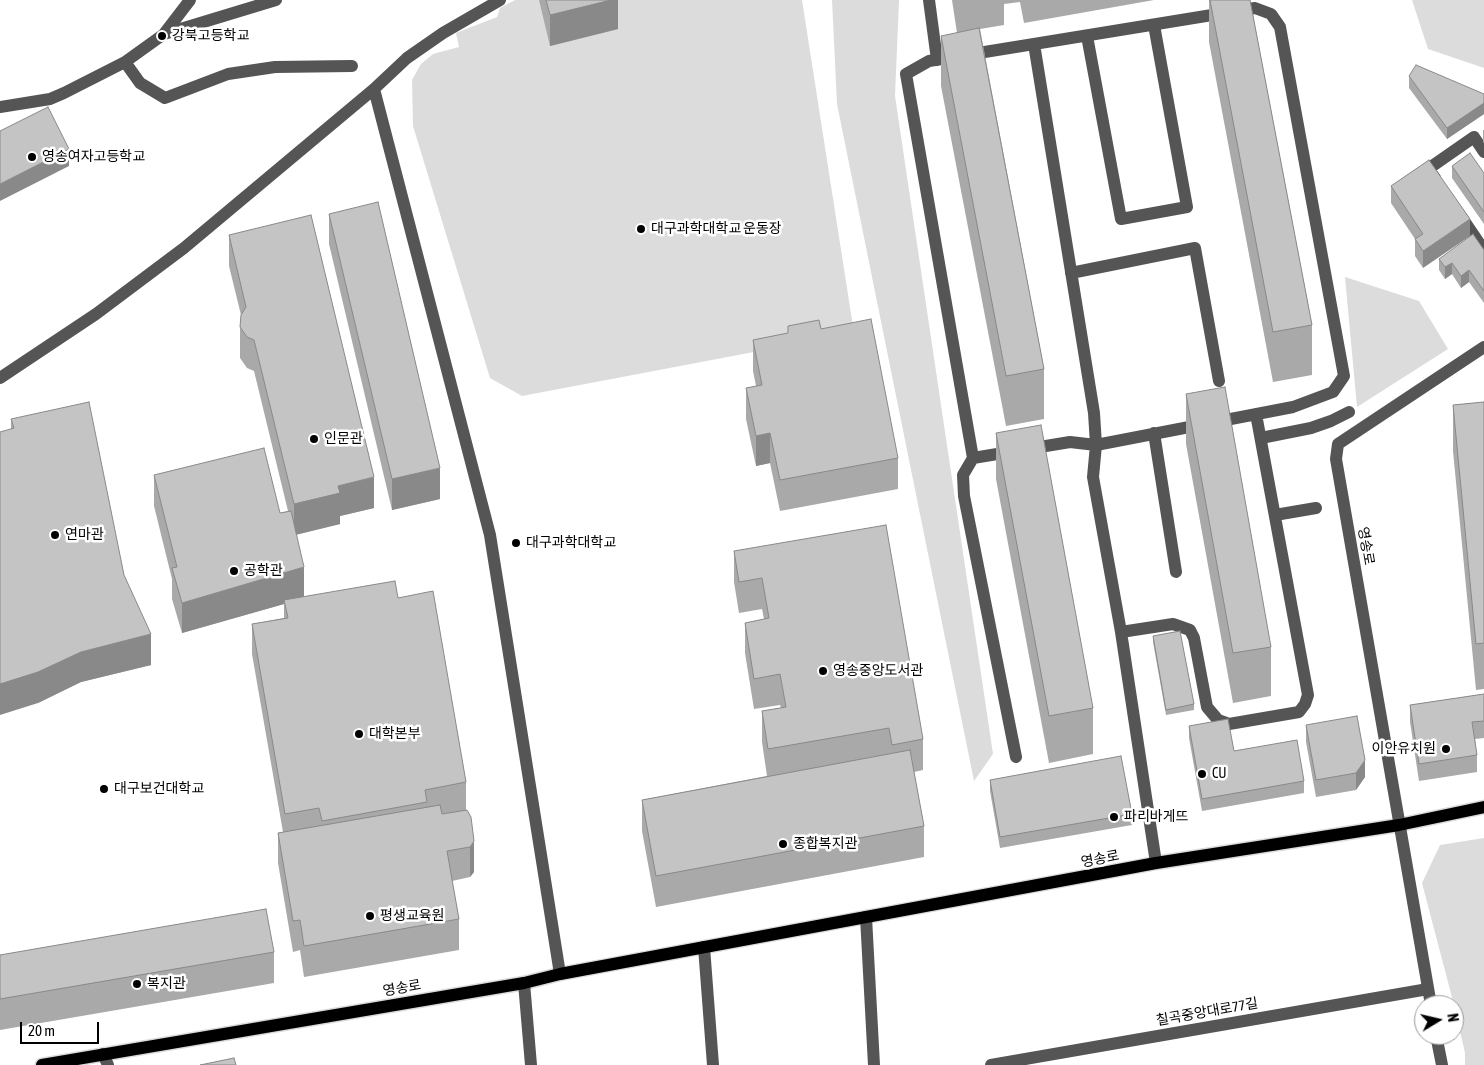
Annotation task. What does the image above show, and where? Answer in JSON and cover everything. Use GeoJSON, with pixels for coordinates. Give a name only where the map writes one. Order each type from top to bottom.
{"type":"FeatureCollection","features":[{"type":"Feature","properties":{"kind":"main road","name":"영송로"},"geometry":{"type":"LineString","coordinates":[[42,1065],[106,1060],[1156,863],[1399,825],[1484,807]]}},
{"type":"Feature","properties":{"kind":"street"},"geometry":{"type":"LineString","coordinates":[[0,107],[50,98],[64,93],[124,62],[164,34],[190,0]]}},
{"type":"Feature","properties":{"kind":"street"},"geometry":{"type":"LineString","coordinates":[[164,34],[276,0]]}},
{"type":"Feature","properties":{"kind":"street"},"geometry":{"type":"LineString","coordinates":[[0,378],[96,314],[184,248],[374,89],[408,58],[443,33],[500,0]]}},
{"type":"Feature","properties":{"kind":"street"},"geometry":{"type":"LineString","coordinates":[[928,0],[937,60]]}},
{"type":"Feature","properties":{"kind":"street"},"geometry":{"type":"LineString","coordinates":[[973,458],[1070,442],[1096,445],[1293,407],[1333,392],[1344,376],[1280,27],[1271,14],[1255,8],[1229,6],[1154,25],[929,61],[906,74],[973,458],[963,475],[964,496],[1016,757]]}},
{"type":"Feature","properties":{"kind":"street"},"geometry":{"type":"LineString","coordinates":[[1087,36],[1121,219],[1187,207],[1154,25]]}},
{"type":"Feature","properties":{"kind":"street"},"geometry":{"type":"LineString","coordinates":[[1034,44],[1094,414],[1096,445],[1094,477],[1121,632],[1156,863]]}},
{"type":"Feature","properties":{"kind":"street"},"geometry":{"type":"LineString","coordinates":[[124,62],[140,83],[165,98],[228,74],[275,67],[352,66]]}},
{"type":"Feature","properties":{"kind":"street"},"geometry":{"type":"LineString","coordinates":[[374,89],[490,535],[560,974]]}},
{"type":"Feature","properties":{"kind":"street"},"geometry":{"type":"LineString","coordinates":[[1439,185],[1428,168],[1474,137],[1484,152]]}},
{"type":"Feature","properties":{"kind":"street"},"geometry":{"type":"LineString","coordinates":[[1450,201],[1484,250]]}},
{"type":"Feature","properties":{"kind":"street"},"geometry":{"type":"LineString","coordinates":[[1071,273],[1195,248],[1219,381]]}},
{"type":"Feature","properties":{"kind":"street","name":"영송로"},"geometry":{"type":"LineString","coordinates":[[1399,825],[1336,459],[1338,444],[1484,347]]}},
{"type":"Feature","properties":{"kind":"street"},"geometry":{"type":"LineString","coordinates":[[1261,438],[1311,428],[1349,412]]}},
{"type":"Feature","properties":{"kind":"street"},"geometry":{"type":"LineString","coordinates":[[1121,632],[1173,624],[1190,630],[1194,638],[1207,707],[1218,720],[1229,724],[1299,712],[1306,704],[1308,695],[1256,414]]}},
{"type":"Feature","properties":{"kind":"street"},"geometry":{"type":"LineString","coordinates":[[1154,433],[1176,572]]}},
{"type":"Feature","properties":{"kind":"street"},"geometry":{"type":"LineString","coordinates":[[1275,515],[1316,508]]}},
{"type":"Feature","properties":{"kind":"street"},"geometry":{"type":"LineString","coordinates":[[1399,825],[1429,995]]}},
{"type":"Feature","properties":{"kind":"street"},"geometry":{"type":"LineString","coordinates":[[866,917],[874,1065]]}},
{"type":"Feature","properties":{"kind":"street"},"geometry":{"type":"LineString","coordinates":[[704,947],[713,1065]]}},
{"type":"Feature","properties":{"kind":"street"},"geometry":{"type":"LineString","coordinates":[[524,982],[531,1065]]}},
{"type":"Feature","properties":{"kind":"street","name":"칠곡중앙대로77길"},"geometry":{"type":"LineString","coordinates":[[991,1065],[1428,989]]}},
{"type":"Feature","properties":{"kind":"street"},"geometry":{"type":"LineString","coordinates":[[1438,1045],[1442,1065]]}},
{"type":"Feature","properties":{"kind":"shaded area","name":"대구과학대학교 운동장"},"geometry":{"type":"Polygon","coordinates":[[[515,0],[802,0],[854,333],[522,396],[490,378],[413,126],[412,80],[421,64],[433,54],[459,47],[456,33],[497,17],[500,8],[515,0]]]}},
{"type":"Feature","properties":{"kind":"shaded area"},"geometry":{"type":"Polygon","coordinates":[[[832,0],[899,0],[895,96],[993,754],[974,781],[837,104],[832,0]]]}},
{"type":"Feature","properties":{"kind":"shaded area"},"geometry":{"type":"Polygon","coordinates":[[[1412,0],[1484,0],[1484,68],[1428,49],[1412,0]]]}},
{"type":"Feature","properties":{"kind":"shaded area"},"geometry":{"type":"Polygon","coordinates":[[[1345,277],[1419,301],[1448,349],[1357,407],[1345,277]]]}},
{"type":"Feature","properties":{"kind":"shaded area"},"geometry":{"type":"Polygon","coordinates":[[[1484,838],[1484,1065],[1465,1065],[1463,1045],[1464,995],[1451,995],[1422,883],[1440,845],[1484,838]]]}},
{"type":"Feature","properties":{"kind":"building"},"geometry":{"type":"Polygon","coordinates":[[[546,0],[611,0],[550,15],[546,0]]]}},
{"type":"Feature","properties":{"kind":"building"},"geometry":{"type":"Polygon","coordinates":[[[1210,0],[1250,0],[1312,325],[1273,332],[1210,0]]]}},
{"type":"Feature","properties":{"kind":"building"},"geometry":{"type":"Polygon","coordinates":[[[979,28],[1044,369],[1006,376],[941,36],[979,28]]]}},
{"type":"Feature","properties":{"kind":"building"},"geometry":{"type":"Polygon","coordinates":[[[1416,65],[1484,94],[1484,103],[1447,128],[1409,76],[1416,65]]]}},
{"type":"Feature","properties":{"kind":"building","name":"영송여자고등학교"},"geometry":{"type":"Polygon","coordinates":[[[48,107],[69,149],[0,184],[0,131],[48,107]]]}},
{"type":"Feature","properties":{"kind":"building"},"geometry":{"type":"Polygon","coordinates":[[[1470,153],[1484,173],[1484,212],[1452,166],[1470,153]]]}},
{"type":"Feature","properties":{"kind":"building"},"geometry":{"type":"Polygon","coordinates":[[[1429,160],[1470,219],[1423,251],[1415,239],[1423,234],[1391,186],[1429,160]]]}},
{"type":"Feature","properties":{"kind":"building","name":"인문관"},"geometry":{"type":"Polygon","coordinates":[[[378,202],[440,468],[392,479],[329,214],[378,202]]]}},
{"type":"Feature","properties":{"kind":"building","name":"인문관"},"geometry":{"type":"Polygon","coordinates":[[[311,215],[374,477],[338,486],[340,493],[294,504],[254,340],[247,337],[240,327],[241,315],[246,307],[229,235],[311,215]]]}},
{"type":"Feature","properties":{"kind":"building"},"geometry":{"type":"Polygon","coordinates":[[[1473,234],[1484,250],[1484,291],[1469,270],[1461,276],[1452,263],[1445,267],[1439,259],[1473,234]]]}},
{"type":"Feature","properties":{"kind":"building"},"geometry":{"type":"Polygon","coordinates":[[[871,319],[898,458],[780,480],[770,433],[756,436],[746,388],[762,385],[753,340],[788,333],[788,326],[819,320],[821,329],[871,319]]]}},
{"type":"Feature","properties":{"kind":"building"},"geometry":{"type":"Polygon","coordinates":[[[1225,387],[1271,647],[1233,653],[1186,394],[1225,387]]]}},
{"type":"Feature","properties":{"kind":"building","name":"연마관"},"geometry":{"type":"Polygon","coordinates":[[[89,402],[124,575],[151,634],[81,652],[38,672],[0,684],[0,432],[14,428],[11,419],[89,402]]]}},
{"type":"Feature","properties":{"kind":"building"},"geometry":{"type":"Polygon","coordinates":[[[1484,402],[1484,643],[1476,644],[1453,405],[1484,402]]]}},
{"type":"Feature","properties":{"kind":"building"},"geometry":{"type":"Polygon","coordinates":[[[1041,425],[1093,708],[1049,716],[996,433],[1041,425]]]}},
{"type":"Feature","properties":{"kind":"building","name":"공학관"},"geometry":{"type":"Polygon","coordinates":[[[264,448],[280,513],[291,511],[304,567],[182,603],[172,568],[177,567],[154,475],[264,448]]]}},
{"type":"Feature","properties":{"kind":"building"},"geometry":{"type":"Polygon","coordinates":[[[886,525],[923,739],[892,745],[889,728],[768,749],[762,711],[786,707],[780,674],[754,679],[745,623],[769,618],[762,578],[739,582],[734,551],[886,525]]]}},
{"type":"Feature","properties":{"kind":"building","name":"대학본부"},"geometry":{"type":"Polygon","coordinates":[[[395,581],[398,598],[433,591],[466,782],[425,790],[427,802],[322,821],[319,808],[285,814],[252,624],[288,618],[284,600],[395,581]]]}},
{"type":"Feature","properties":{"kind":"building"},"geometry":{"type":"Polygon","coordinates":[[[1180,631],[1194,704],[1166,710],[1153,636],[1180,631]]]}},
{"type":"Feature","properties":{"kind":"building"},"geometry":{"type":"Polygon","coordinates":[[[1484,694],[1484,721],[1472,722],[1477,755],[1419,764],[1410,705],[1484,694]]]}},
{"type":"Feature","properties":{"kind":"building"},"geometry":{"type":"Polygon","coordinates":[[[1357,716],[1365,760],[1356,773],[1316,780],[1306,725],[1357,716]]]}},
{"type":"Feature","properties":{"kind":"building"},"geometry":{"type":"Polygon","coordinates":[[[1228,719],[1234,751],[1297,740],[1304,781],[1202,799],[1189,726],[1228,719]]]}},
{"type":"Feature","properties":{"kind":"building"},"geometry":{"type":"Polygon","coordinates":[[[910,750],[924,826],[656,876],[642,800],[910,750]]]}},
{"type":"Feature","properties":{"kind":"building"},"geometry":{"type":"Polygon","coordinates":[[[1121,756],[1132,814],[1000,837],[990,780],[1121,756]]]}},
{"type":"Feature","properties":{"kind":"building","name":"평생교육원"},"geometry":{"type":"Polygon","coordinates":[[[440,805],[442,814],[467,810],[471,817],[474,841],[470,847],[447,851],[459,919],[304,946],[300,920],[293,921],[278,833],[440,805]]]}},
{"type":"Feature","properties":{"kind":"building"},"geometry":{"type":"Polygon","coordinates":[[[266,909],[274,952],[0,999],[0,955],[266,909]]]}},
{"type":"Feature","properties":{"kind":"building"},"geometry":{"type":"Polygon","coordinates":[[[234,1058],[236,1065],[200,1065],[234,1058]]]}},
{"type":"Feature","properties":{"kind":"place","name":"강북고등학교"},"geometry":{"type":"Point","coordinates":[162,36]}},
{"type":"Feature","properties":{"kind":"place","name":"영송여자고등학교"},"geometry":{"type":"Point","coordinates":[32,157]}},
{"type":"Feature","properties":{"kind":"place","name":"대구과학대학교 운동장"},"geometry":{"type":"Point","coordinates":[641,229]}},
{"type":"Feature","properties":{"kind":"place","name":"인문관"},"geometry":{"type":"Point","coordinates":[314,439]}},
{"type":"Feature","properties":{"kind":"place","name":"연마관"},"geometry":{"type":"Point","coordinates":[55,535]}},
{"type":"Feature","properties":{"kind":"place","name":"대구과학대학교"},"geometry":{"type":"Point","coordinates":[516,543]}},
{"type":"Feature","properties":{"kind":"place","name":"공학관"},"geometry":{"type":"Point","coordinates":[234,571]}},
{"type":"Feature","properties":{"kind":"place","name":"영송중앙도서관"},"geometry":{"type":"Point","coordinates":[823,671]}},
{"type":"Feature","properties":{"kind":"place","name":"대학본부"},"geometry":{"type":"Point","coordinates":[359,734]}},
{"type":"Feature","properties":{"kind":"place","name":"이안유치원"},"geometry":{"type":"Point","coordinates":[1446,749]}},
{"type":"Feature","properties":{"kind":"place","name":"CU"},"geometry":{"type":"Point","coordinates":[1202,774]}},
{"type":"Feature","properties":{"kind":"place","name":"대구보건대학교"},"geometry":{"type":"Point","coordinates":[104,789]}},
{"type":"Feature","properties":{"kind":"place","name":"파리바게뜨"},"geometry":{"type":"Point","coordinates":[1114,817]}},
{"type":"Feature","properties":{"kind":"place","name":"종합복지관"},"geometry":{"type":"Point","coordinates":[783,844]}},
{"type":"Feature","properties":{"kind":"place","name":"평생교육원"},"geometry":{"type":"Point","coordinates":[370,916]}},
{"type":"Feature","properties":{"kind":"place","name":"복지관"},"geometry":{"type":"Point","coordinates":[137,984]}}]}
